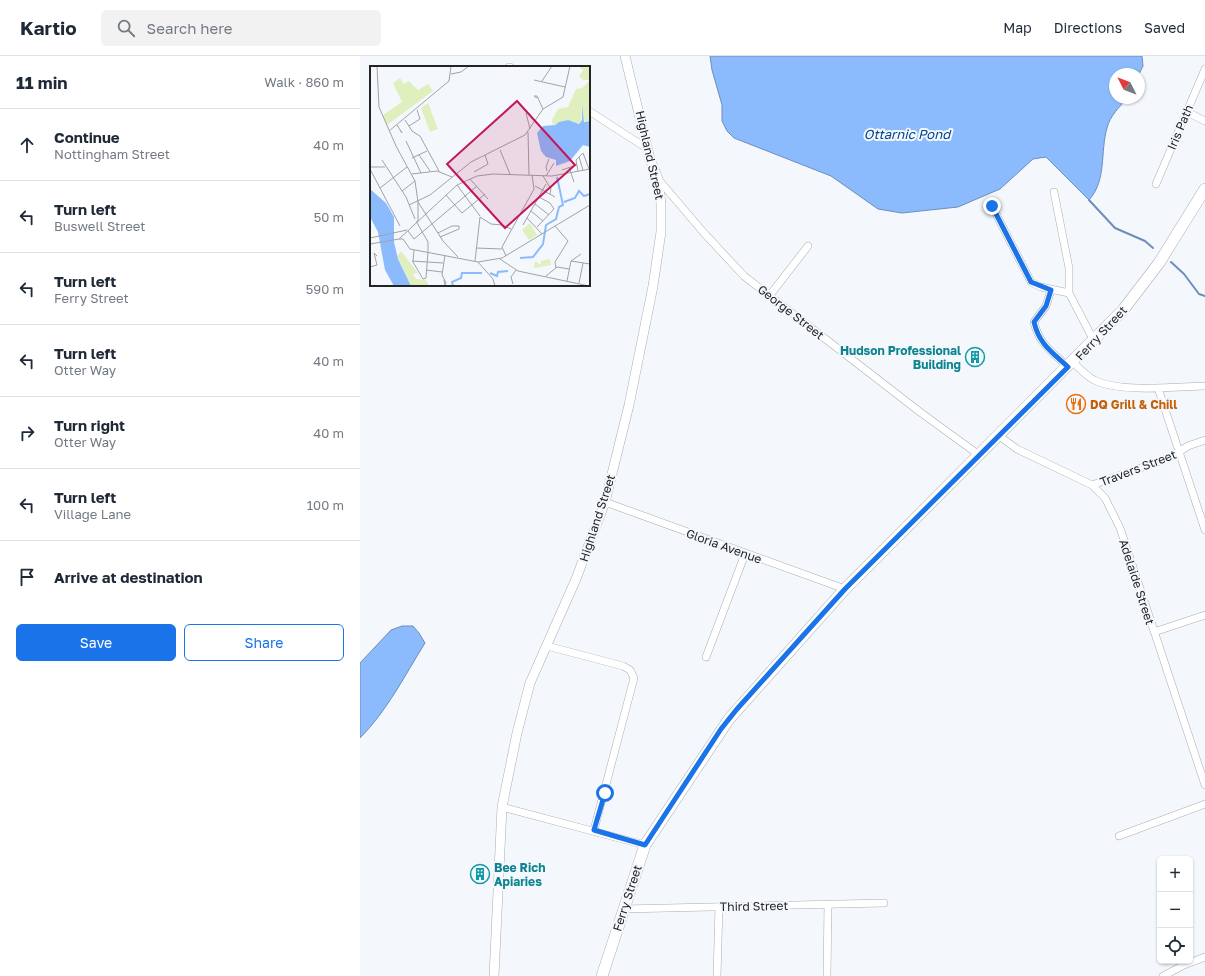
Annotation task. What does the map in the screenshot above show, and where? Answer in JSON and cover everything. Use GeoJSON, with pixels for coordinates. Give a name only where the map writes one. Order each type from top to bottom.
{"type":"FeatureCollection","features":[{"type":"Feature","properties":{"kind":"main road","name":"Ferry Street"},"geometry":{"type":"LineString","coordinates":[[602,976],[645,845],[729,719],[845,589],[1094,341],[1123,310],[1154,270],[1205,189]]}},
{"type":"Feature","properties":{"kind":"street","name":"Highland Street"},"geometry":{"type":"LineString","coordinates":[[494,976],[502,807],[523,708],[530,683],[576,579],[605,502],[629,405],[653,286],[662,221],[658,179],[648,149],[643,123],[625,56]]}},
{"type":"Feature","properties":{"kind":"street","name":"Iris Path"},"geometry":{"type":"LineString","coordinates":[[1156,184],[1205,69]]}},
{"type":"Feature","properties":{"kind":"street"},"geometry":{"type":"LineString","coordinates":[[590,112],[648,149]]}},
{"type":"Feature","properties":{"kind":"street"},"geometry":{"type":"LineString","coordinates":[[1187,112],[1205,121]]}},
{"type":"Feature","properties":{"kind":"street","name":"George Street"},"geometry":{"type":"LineString","coordinates":[[658,179],[704,233],[744,276],[920,412],[979,455]]}},
{"type":"Feature","properties":{"kind":"street"},"geometry":{"type":"LineString","coordinates":[[1054,192],[1069,268],[1069,293],[1094,341]]}},
{"type":"Feature","properties":{"kind":"street"},"geometry":{"type":"LineString","coordinates":[[992,206],[1031,282],[1051,290],[1069,293]]}},
{"type":"Feature","properties":{"kind":"street"},"geometry":{"type":"LineString","coordinates":[[770,295],[808,246]]}},
{"type":"Feature","properties":{"kind":"street"},"geometry":{"type":"LineString","coordinates":[[1051,290],[1046,306],[1034,322],[1036,332],[1041,341],[1085,374],[1100,382],[1115,385],[1158,388],[1205,386]]}},
{"type":"Feature","properties":{"kind":"street"},"geometry":{"type":"LineString","coordinates":[[1158,388],[1203,520],[1205,530]]}},
{"type":"Feature","properties":{"kind":"street","name":"Adelaide Street"},"geometry":{"type":"LineString","coordinates":[[999,436],[1017,449],[1092,485],[1105,498],[1117,523],[1205,785]]}},
{"type":"Feature","properties":{"kind":"street","name":"Travers Street"},"geometry":{"type":"LineString","coordinates":[[1092,485],[1169,458],[1188,446],[1205,440]]}},
{"type":"Feature","properties":{"kind":"street","name":"Gloria Avenue"},"geometry":{"type":"LineString","coordinates":[[605,502],[845,589]]}},
{"type":"Feature","properties":{"kind":"street"},"geometry":{"type":"LineString","coordinates":[[706,658],[745,554]]}},
{"type":"Feature","properties":{"kind":"street"},"geometry":{"type":"LineString","coordinates":[[1154,632],[1205,615]]}},
{"type":"Feature","properties":{"kind":"street"},"geometry":{"type":"LineString","coordinates":[[546,646],[623,666],[630,670],[634,678],[594,830]]}},
{"type":"Feature","properties":{"kind":"street"},"geometry":{"type":"LineString","coordinates":[[1119,836],[1205,804]]}},
{"type":"Feature","properties":{"kind":"street"},"geometry":{"type":"LineString","coordinates":[[502,807],[594,830],[645,845]]}},
{"type":"Feature","properties":{"kind":"street","name":"Third Street"},"geometry":{"type":"LineString","coordinates":[[624,909],[884,903]]}},
{"type":"Feature","properties":{"kind":"street"},"geometry":{"type":"LineString","coordinates":[[827,976],[828,904]]}},
{"type":"Feature","properties":{"kind":"street"},"geometry":{"type":"LineString","coordinates":[[717,976],[719,907]]}},
{"type":"Feature","properties":{"kind":"street"},"geometry":{"type":"LineString","coordinates":[[1163,976],[1184,964],[1205,957]]}},
{"type":"Feature","properties":{"kind":"water","name":"Ottarnic Pond"},"geometry":{"type":"Polygon","coordinates":[[[710,56],[1142,56],[1143,66],[1142,68],[1109,68],[1109,104],[1122,104],[1108,124],[1105,137],[1101,175],[1095,192],[1089,200],[1046,157],[1033,159],[1000,189],[958,207],[902,213],[878,209],[831,176],[734,138],[727,131],[722,121],[722,105],[712,70],[710,56]]]}},
{"type":"Feature","properties":{"kind":"water"},"geometry":{"type":"Polygon","coordinates":[[[402,626],[413,626],[425,643],[387,705],[360,738],[360,663],[391,630],[402,626]]]}},
{"type":"Feature","properties":{"kind":"waterway"},"geometry":{"type":"LineString","coordinates":[[1089,200],[1115,228],[1145,241],[1153,248]]}},
{"type":"Feature","properties":{"kind":"waterway"},"geometry":{"type":"LineString","coordinates":[[1171,262],[1184,274],[1199,294],[1205,296]]}},
{"type":"Feature","properties":{"kind":"place","name":"Hudson Professional Building"},"geometry":{"type":"Point","coordinates":[975,357]}},
{"type":"Feature","properties":{"kind":"place","name":"DQ Grill & Chill"},"geometry":{"type":"Point","coordinates":[1076,404]}},
{"type":"Feature","properties":{"kind":"place","name":"Bee Rich Apiaries"},"geometry":{"type":"Point","coordinates":[480,874]}},
{"type":"Feature","properties":{"kind":"route"},"geometry":{"type":"LineString","coordinates":[[605,793],[594,830],[645,845],[654,829],[721,729],[737,709],[845,589],[1068,367],[1041,341],[1036,332],[1034,322],[1046,306],[1051,290],[1031,282],[1025,274],[992,206]]}}]}
